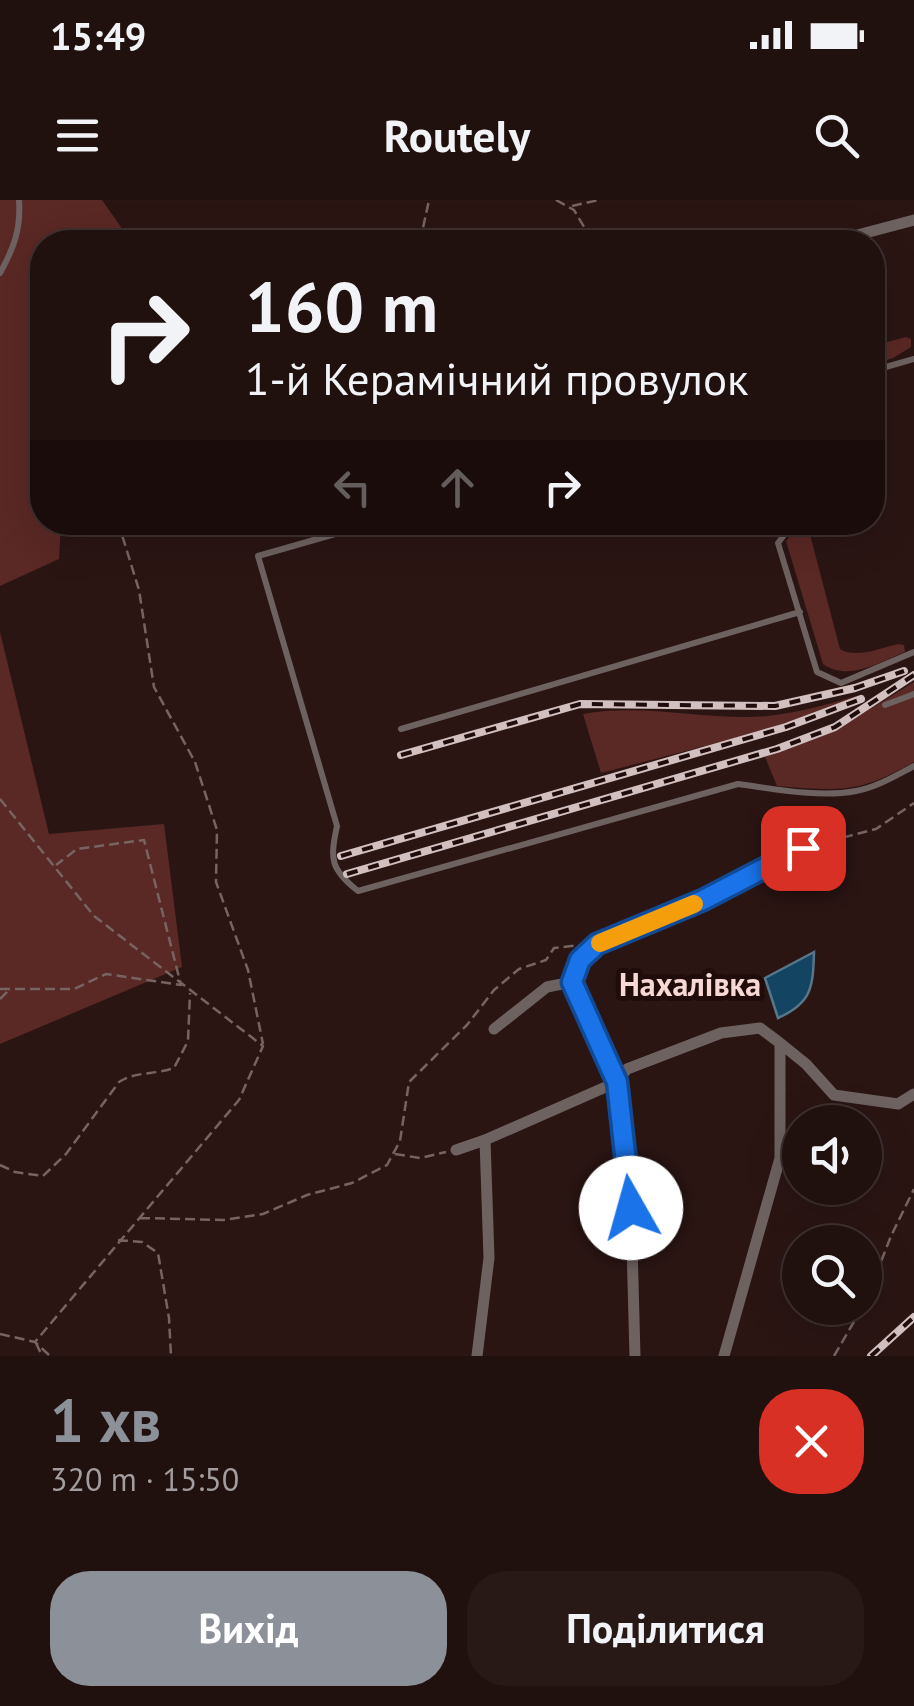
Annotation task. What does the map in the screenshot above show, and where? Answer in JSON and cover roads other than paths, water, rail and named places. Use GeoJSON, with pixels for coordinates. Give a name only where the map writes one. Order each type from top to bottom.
{"type":"FeatureCollection","features":[{"type":"Feature","properties":{"kind":"street"},"geometry":{"type":"LineString","coordinates":[[876,230],[914,220]]}},
{"type":"Feature","properties":{"kind":"street"},"geometry":{"type":"LineString","coordinates":[[635,1356],[631,1208],[617,1082],[572,982],[580,960],[597,944],[703,900],[803,848]]}},
{"type":"Feature","properties":{"kind":"street"},"geometry":{"type":"LineString","coordinates":[[494,1029],[548,987],[572,982]]}},
{"type":"Feature","properties":{"kind":"street"},"geometry":{"type":"LineString","coordinates":[[456,1150],[617,1082],[627,1070],[721,1033],[760,1028],[806,1064],[834,1095],[898,1104],[914,1094]]}},
{"type":"Feature","properties":{"kind":"street"},"geometry":{"type":"LineString","coordinates":[[724,1356],[780,1158],[780,1043]]}},
{"type":"Feature","properties":{"kind":"street"},"geometry":{"type":"LineString","coordinates":[[477,1356],[489,1258],[485,1140]]}},
{"type":"Feature","properties":{"kind":"lane"},"geometry":{"type":"LineString","coordinates":[[0,273],[15,247],[19,200]]}},
{"type":"Feature","properties":{"kind":"lane"},"geometry":{"type":"LineString","coordinates":[[885,368],[914,360]]}},
{"type":"Feature","properties":{"kind":"lane"},"geometry":{"type":"LineString","coordinates":[[332,535],[258,556],[337,826],[330,856],[341,877],[358,890],[738,784],[853,792],[914,766]]}},
{"type":"Feature","properties":{"kind":"lane"},"geometry":{"type":"LineString","coordinates":[[784,535],[778,543],[817,672],[841,684],[914,652]]}},
{"type":"Feature","properties":{"kind":"lane"},"geometry":{"type":"LineString","coordinates":[[401,729],[800,612]]}},
{"type":"Feature","properties":{"kind":"lane"},"geometry":{"type":"LineString","coordinates":[[884,705],[914,694]]}},
{"type":"Feature","properties":{"kind":"water"},"geometry":{"type":"Polygon","coordinates":[[[814,952],[813,975],[804,1000],[778,1018],[765,978],[814,952]]]}},
{"type":"Feature","properties":{"kind":"railway"},"geometry":{"type":"LineString","coordinates":[[401,755],[580,704],[775,706],[855,688],[904,671]]}},
{"type":"Feature","properties":{"kind":"railway"},"geometry":{"type":"LineString","coordinates":[[347,874],[777,749],[835,727],[914,675]]}},
{"type":"Feature","properties":{"kind":"railway"},"geometry":{"type":"LineString","coordinates":[[341,856],[786,727],[861,699]]}},
{"type":"Feature","properties":{"kind":"railway"},"geometry":{"type":"LineString","coordinates":[[871,1356],[914,1317]]}},
{"type":"Feature","properties":{"kind":"district","name":"Нахалівка"},"geometry":{"type":"Point","coordinates":[690,984]}}]}
